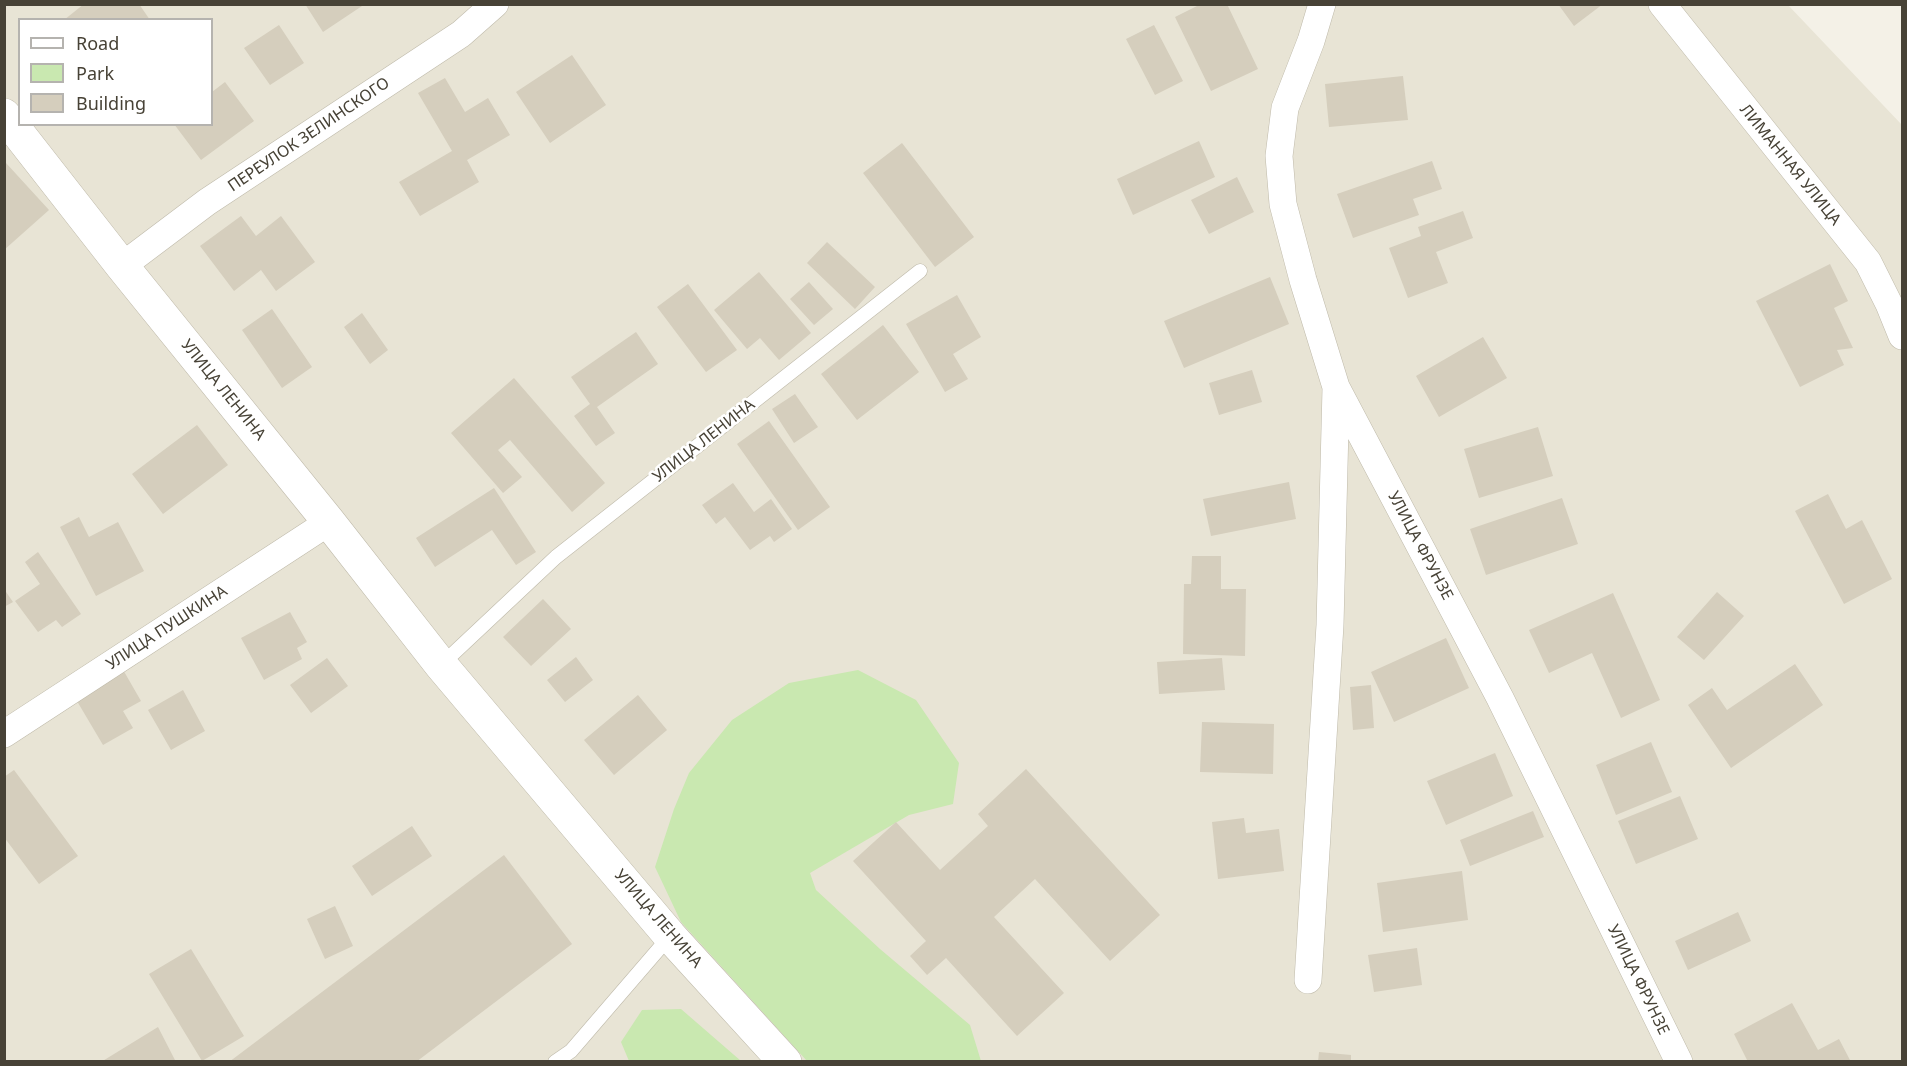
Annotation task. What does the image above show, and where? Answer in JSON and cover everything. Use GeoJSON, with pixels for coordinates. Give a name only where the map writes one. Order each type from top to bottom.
{"type":"FeatureCollection","features":[{"type":"Feature","properties":{"kind":"street","name":"ПЕРЕУЛОК ЗЕЛИНСКОГО"},"geometry":{"type":"LineString","coordinates":[[122,266],[207,202],[461,34],[495,4]]}},
{"type":"Feature","properties":{"kind":"street","name":"УЛИЦА ФРУНЗЕ"},"geometry":{"type":"LineString","coordinates":[[1322,4],[1311,41],[1285,108],[1279,156],[1283,204],[1303,280],[1336,387],[1500,698],[1679,1062]]}},
{"type":"Feature","properties":{"kind":"street","name":"ЛИМАННАЯ УЛИЦА"},"geometry":{"type":"LineString","coordinates":[[1662,4],[1868,262],[1902,336]]}},
{"type":"Feature","properties":{"kind":"street","name":"УЛИЦА ЛЕНИНА"},"geometry":{"type":"LineString","coordinates":[[4,115],[441,665],[670,936],[785,1062]]}},
{"type":"Feature","properties":{"kind":"street"},"geometry":{"type":"LineString","coordinates":[[1308,980],[1330,625],[1336,387]]}},
{"type":"Feature","properties":{"kind":"street","name":"УЛИЦА ПУШКИНА"},"geometry":{"type":"LineString","coordinates":[[4,734],[329,522]]}},
{"type":"Feature","properties":{"kind":"lane","name":"УЛИЦА ЛЕНИНА"},"geometry":{"type":"LineString","coordinates":[[441,665],[556,557],[920,271]]}},
{"type":"Feature","properties":{"kind":"lane"},"geometry":{"type":"LineString","coordinates":[[555,1062],[571,1051],[670,936]]}},
{"type":"Feature","properties":{"kind":"shaded area"},"geometry":{"type":"Polygon","coordinates":[[[5,5],[1788,5],[1902,125],[1902,1061],[5,1062],[5,5]]]}},
{"type":"Feature","properties":{"kind":"green space"},"geometry":{"type":"Polygon","coordinates":[[[858,670],[916,700],[959,763],[953,804],[909,815],[810,873],[816,890],[880,949],[970,1025],[981,1061],[807,1061],[681,922],[655,867],[674,809],[689,773],[732,720],[789,683],[858,670]]]}},
{"type":"Feature","properties":{"kind":"green space"},"geometry":{"type":"Polygon","coordinates":[[[681,1009],[741,1061],[629,1061],[621,1042],[642,1010],[681,1009]]]}},
{"type":"Feature","properties":{"kind":"building"},"geometry":{"type":"Polygon","coordinates":[[[84,4],[139,4],[149,18],[66,18],[84,4]]]}},
{"type":"Feature","properties":{"kind":"building"},"geometry":{"type":"Polygon","coordinates":[[[305,4],[365,4],[323,32],[305,4]]]}},
{"type":"Feature","properties":{"kind":"building"},"geometry":{"type":"Polygon","coordinates":[[[1201,4],[1227,4],[1258,69],[1211,91],[1175,17],[1201,4]]]}},
{"type":"Feature","properties":{"kind":"building"},"geometry":{"type":"Polygon","coordinates":[[[1558,4],[1603,4],[1574,26],[1558,4]]]}},
{"type":"Feature","properties":{"kind":"building"},"geometry":{"type":"Polygon","coordinates":[[[279,25],[304,63],[270,85],[244,48],[279,25]]]}},
{"type":"Feature","properties":{"kind":"building"},"geometry":{"type":"Polygon","coordinates":[[[1154,25],[1183,81],[1155,95],[1126,39],[1154,25]]]}},
{"type":"Feature","properties":{"kind":"building"},"geometry":{"type":"Polygon","coordinates":[[[572,55],[606,105],[550,143],[516,92],[572,55]]]}},
{"type":"Feature","properties":{"kind":"building"},"geometry":{"type":"Polygon","coordinates":[[[1403,76],[1408,120],[1329,127],[1325,84],[1403,76]]]}},
{"type":"Feature","properties":{"kind":"building"},"geometry":{"type":"Polygon","coordinates":[[[445,78],[465,112],[488,98],[510,135],[467,160],[479,182],[420,216],[399,182],[452,151],[418,93],[445,78]]]}},
{"type":"Feature","properties":{"kind":"building"},"geometry":{"type":"Polygon","coordinates":[[[225,82],[254,121],[201,160],[176,126],[213,126],[213,91],[225,82]]]}},
{"type":"Feature","properties":{"kind":"building"},"geometry":{"type":"Polygon","coordinates":[[[1199,141],[1215,177],[1133,215],[1117,179],[1199,141]]]}},
{"type":"Feature","properties":{"kind":"building"},"geometry":{"type":"Polygon","coordinates":[[[902,143],[974,237],[935,267],[863,173],[902,143]]]}},
{"type":"Feature","properties":{"kind":"building"},"geometry":{"type":"Polygon","coordinates":[[[1432,161],[1442,189],[1413,199],[1419,215],[1353,238],[1337,194],[1432,161]]]}},
{"type":"Feature","properties":{"kind":"building"},"geometry":{"type":"Polygon","coordinates":[[[6,163],[49,210],[4,250],[4,164],[6,163]]]}},
{"type":"Feature","properties":{"kind":"building"},"geometry":{"type":"Polygon","coordinates":[[[1237,177],[1254,212],[1209,234],[1191,200],[1237,177]]]}},
{"type":"Feature","properties":{"kind":"building"},"geometry":{"type":"Polygon","coordinates":[[[1463,211],[1473,238],[1436,252],[1448,283],[1408,298],[1389,248],[1421,236],[1418,227],[1463,211]]]}},
{"type":"Feature","properties":{"kind":"building"},"geometry":{"type":"Polygon","coordinates":[[[241,216],[256,236],[281,216],[315,262],[276,291],[261,270],[234,291],[200,246],[241,216]]]}},
{"type":"Feature","properties":{"kind":"building"},"geometry":{"type":"Polygon","coordinates":[[[827,242],[875,287],[855,309],[807,263],[827,242]]]}},
{"type":"Feature","properties":{"kind":"building"},"geometry":{"type":"Polygon","coordinates":[[[1830,264],[1848,301],[1834,308],[1853,348],[1837,350],[1844,365],[1800,387],[1756,301],[1830,264]]]}},
{"type":"Feature","properties":{"kind":"building"},"geometry":{"type":"Polygon","coordinates":[[[759,272],[811,333],[779,360],[760,338],[747,349],[714,310],[759,272]]]}},
{"type":"Feature","properties":{"kind":"building"},"geometry":{"type":"Polygon","coordinates":[[[1270,277],[1289,324],[1184,368],[1164,321],[1270,277]]]}},
{"type":"Feature","properties":{"kind":"building"},"geometry":{"type":"Polygon","coordinates":[[[809,282],[833,309],[814,325],[790,299],[809,282]]]}},
{"type":"Feature","properties":{"kind":"building"},"geometry":{"type":"Polygon","coordinates":[[[688,284],[737,350],[706,372],[657,307],[688,284]]]}},
{"type":"Feature","properties":{"kind":"building"},"geometry":{"type":"Polygon","coordinates":[[[957,295],[981,337],[953,354],[968,379],[945,392],[906,324],[957,295]]]}},
{"type":"Feature","properties":{"kind":"building"},"geometry":{"type":"Polygon","coordinates":[[[272,309],[312,367],[282,388],[242,330],[272,309]]]}},
{"type":"Feature","properties":{"kind":"building"},"geometry":{"type":"Polygon","coordinates":[[[362,313],[388,350],[370,364],[344,327],[362,313]]]}},
{"type":"Feature","properties":{"kind":"building"},"geometry":{"type":"Polygon","coordinates":[[[883,325],[919,372],[857,420],[821,374],[883,325]]]}},
{"type":"Feature","properties":{"kind":"building"},"geometry":{"type":"Polygon","coordinates":[[[636,332],[658,364],[597,407],[615,433],[596,446],[574,416],[590,404],[571,377],[636,332]]]}},
{"type":"Feature","properties":{"kind":"building"},"geometry":{"type":"Polygon","coordinates":[[[1483,337],[1507,378],[1439,417],[1416,376],[1483,337]]]}},
{"type":"Feature","properties":{"kind":"building"},"geometry":{"type":"Polygon","coordinates":[[[1252,370],[1262,402],[1219,415],[1209,383],[1252,370]]]}},
{"type":"Feature","properties":{"kind":"building"},"geometry":{"type":"Polygon","coordinates":[[[514,378],[605,483],[572,512],[510,440],[498,450],[522,477],[503,493],[451,433],[514,378]]]}},
{"type":"Feature","properties":{"kind":"building"},"geometry":{"type":"Polygon","coordinates":[[[795,394],[818,427],[794,443],[772,409],[795,394]]]}},
{"type":"Feature","properties":{"kind":"building"},"geometry":{"type":"Polygon","coordinates":[[[769,421],[830,507],[798,530],[737,444],[769,421]]]}},
{"type":"Feature","properties":{"kind":"building"},"geometry":{"type":"Polygon","coordinates":[[[197,425],[228,465],[163,514],[132,474],[197,425]]]}},
{"type":"Feature","properties":{"kind":"building"},"geometry":{"type":"Polygon","coordinates":[[[1538,427],[1553,476],[1479,498],[1464,449],[1538,427]]]}},
{"type":"Feature","properties":{"kind":"building"},"geometry":{"type":"Polygon","coordinates":[[[1289,482],[1296,519],[1211,536],[1203,499],[1289,482]]]}},
{"type":"Feature","properties":{"kind":"building"},"geometry":{"type":"Polygon","coordinates":[[[733,483],[754,512],[771,499],[792,529],[774,542],[770,536],[750,550],[725,517],[716,524],[702,505],[733,483]]]}},
{"type":"Feature","properties":{"kind":"building"},"geometry":{"type":"Polygon","coordinates":[[[494,488],[536,552],[516,565],[492,530],[435,567],[416,538],[494,488]]]}},
{"type":"Feature","properties":{"kind":"building"},"geometry":{"type":"Polygon","coordinates":[[[1828,494],[1846,529],[1862,520],[1892,579],[1844,604],[1795,511],[1828,494]]]}},
{"type":"Feature","properties":{"kind":"building"},"geometry":{"type":"Polygon","coordinates":[[[1562,498],[1578,544],[1486,575],[1470,529],[1562,498]]]}},
{"type":"Feature","properties":{"kind":"building"},"geometry":{"type":"Polygon","coordinates":[[[79,517],[89,537],[118,522],[144,571],[96,596],[60,527],[79,517]]]}},
{"type":"Feature","properties":{"kind":"building"},"geometry":{"type":"Polygon","coordinates":[[[38,552],[81,614],[62,627],[56,620],[38,632],[15,601],[40,584],[25,562],[38,552]]]}},
{"type":"Feature","properties":{"kind":"building"},"geometry":{"type":"Polygon","coordinates":[[[1192,556],[1221,556],[1221,589],[1246,589],[1245,656],[1183,654],[1184,584],[1191,584],[1192,556]]]}},
{"type":"Feature","properties":{"kind":"building"},"geometry":{"type":"Polygon","coordinates":[[[4,589],[13,602],[4,607],[4,589]]]}},
{"type":"Feature","properties":{"kind":"building"},"geometry":{"type":"Polygon","coordinates":[[[1717,592],[1744,616],[1704,660],[1677,637],[1717,592]]]}},
{"type":"Feature","properties":{"kind":"building"},"geometry":{"type":"Polygon","coordinates":[[[1613,593],[1660,700],[1621,718],[1592,653],[1549,673],[1529,630],[1613,593]]]}},
{"type":"Feature","properties":{"kind":"building"},"geometry":{"type":"Polygon","coordinates":[[[543,599],[571,629],[531,666],[503,637],[543,599]]]}},
{"type":"Feature","properties":{"kind":"building"},"geometry":{"type":"Polygon","coordinates":[[[290,612],[307,642],[297,648],[302,659],[264,680],[241,638],[290,612]]]}},
{"type":"Feature","properties":{"kind":"building"},"geometry":{"type":"Polygon","coordinates":[[[1446,638],[1469,688],[1394,722],[1371,672],[1446,638]]]}},
{"type":"Feature","properties":{"kind":"building"},"geometry":{"type":"Polygon","coordinates":[[[576,657],[593,680],[565,702],[547,680],[576,657]]]}},
{"type":"Feature","properties":{"kind":"building"},"geometry":{"type":"Polygon","coordinates":[[[327,658],[348,686],[311,713],[290,685],[327,658]]]}},
{"type":"Feature","properties":{"kind":"building"},"geometry":{"type":"Polygon","coordinates":[[[1222,658],[1225,690],[1159,694],[1157,662],[1222,658]]]}},
{"type":"Feature","properties":{"kind":"building"},"geometry":{"type":"Polygon","coordinates":[[[1795,664],[1823,705],[1731,768],[1688,705],[1712,688],[1727,710],[1795,664]]]}},
{"type":"Feature","properties":{"kind":"building"},"geometry":{"type":"Polygon","coordinates":[[[122,668],[141,701],[123,711],[133,728],[103,745],[74,696],[122,668]]]}},
{"type":"Feature","properties":{"kind":"building"},"geometry":{"type":"Polygon","coordinates":[[[1371,685],[1374,728],[1353,730],[1350,687],[1371,685]]]}},
{"type":"Feature","properties":{"kind":"building"},"geometry":{"type":"Polygon","coordinates":[[[183,690],[205,731],[171,750],[148,710],[183,690]]]}},
{"type":"Feature","properties":{"kind":"building"},"geometry":{"type":"Polygon","coordinates":[[[638,695],[667,730],[614,775],[584,740],[638,695]]]}},
{"type":"Feature","properties":{"kind":"building"},"geometry":{"type":"Polygon","coordinates":[[[1202,722],[1274,724],[1273,774],[1200,772],[1202,722]]]}},
{"type":"Feature","properties":{"kind":"building"},"geometry":{"type":"Polygon","coordinates":[[[1651,742],[1672,792],[1616,815],[1596,765],[1651,742]]]}},
{"type":"Feature","properties":{"kind":"building"},"geometry":{"type":"Polygon","coordinates":[[[1495,753],[1513,796],[1446,825],[1427,781],[1495,753]]]}},
{"type":"Feature","properties":{"kind":"building"},"geometry":{"type":"Polygon","coordinates":[[[1026,769],[1160,915],[1110,961],[1035,879],[994,917],[1064,993],[1017,1036],[946,958],[927,975],[910,956],[926,941],[853,861],[896,822],[940,870],[988,826],[978,814],[1026,769]]]}},
{"type":"Feature","properties":{"kind":"building"},"geometry":{"type":"Polygon","coordinates":[[[14,770],[78,856],[39,884],[4,837],[4,777],[14,770]]]}},
{"type":"Feature","properties":{"kind":"building"},"geometry":{"type":"Polygon","coordinates":[[[1680,796],[1698,839],[1636,864],[1618,821],[1680,796]]]}},
{"type":"Feature","properties":{"kind":"building"},"geometry":{"type":"Polygon","coordinates":[[[1533,811],[1544,837],[1470,866],[1460,840],[1533,811]]]}},
{"type":"Feature","properties":{"kind":"building"},"geometry":{"type":"Polygon","coordinates":[[[1244,818],[1246,833],[1279,829],[1284,871],[1218,879],[1212,822],[1244,818]]]}},
{"type":"Feature","properties":{"kind":"building"},"geometry":{"type":"Polygon","coordinates":[[[412,826],[432,856],[372,896],[352,866],[412,826]]]}},
{"type":"Feature","properties":{"kind":"building"},"geometry":{"type":"Polygon","coordinates":[[[504,855],[572,944],[416,1062],[229,1062],[504,855]]]}},
{"type":"Feature","properties":{"kind":"building"},"geometry":{"type":"Polygon","coordinates":[[[1462,871],[1468,920],[1383,932],[1377,883],[1462,871]]]}},
{"type":"Feature","properties":{"kind":"building"},"geometry":{"type":"Polygon","coordinates":[[[335,906],[353,946],[325,959],[307,919],[335,906]]]}},
{"type":"Feature","properties":{"kind":"building"},"geometry":{"type":"Polygon","coordinates":[[[1738,912],[1751,941],[1688,970],[1675,941],[1738,912]]]}},
{"type":"Feature","properties":{"kind":"building"},"geometry":{"type":"Polygon","coordinates":[[[1417,948],[1422,985],[1374,992],[1368,955],[1417,948]]]}},
{"type":"Feature","properties":{"kind":"building"},"geometry":{"type":"Polygon","coordinates":[[[191,949],[244,1036],[202,1061],[149,974],[191,949]]]}},
{"type":"Feature","properties":{"kind":"building"},"geometry":{"type":"Polygon","coordinates":[[[1792,1003],[1818,1050],[1839,1039],[1851,1062],[1748,1062],[1734,1034],[1792,1003]]]}},
{"type":"Feature","properties":{"kind":"building"},"geometry":{"type":"Polygon","coordinates":[[[158,1027],[176,1062],[101,1062],[158,1027]]]}},
{"type":"Feature","properties":{"kind":"building"},"geometry":{"type":"Polygon","coordinates":[[[1319,1052],[1351,1055],[1351,1062],[1318,1062],[1319,1052]]]}}]}
